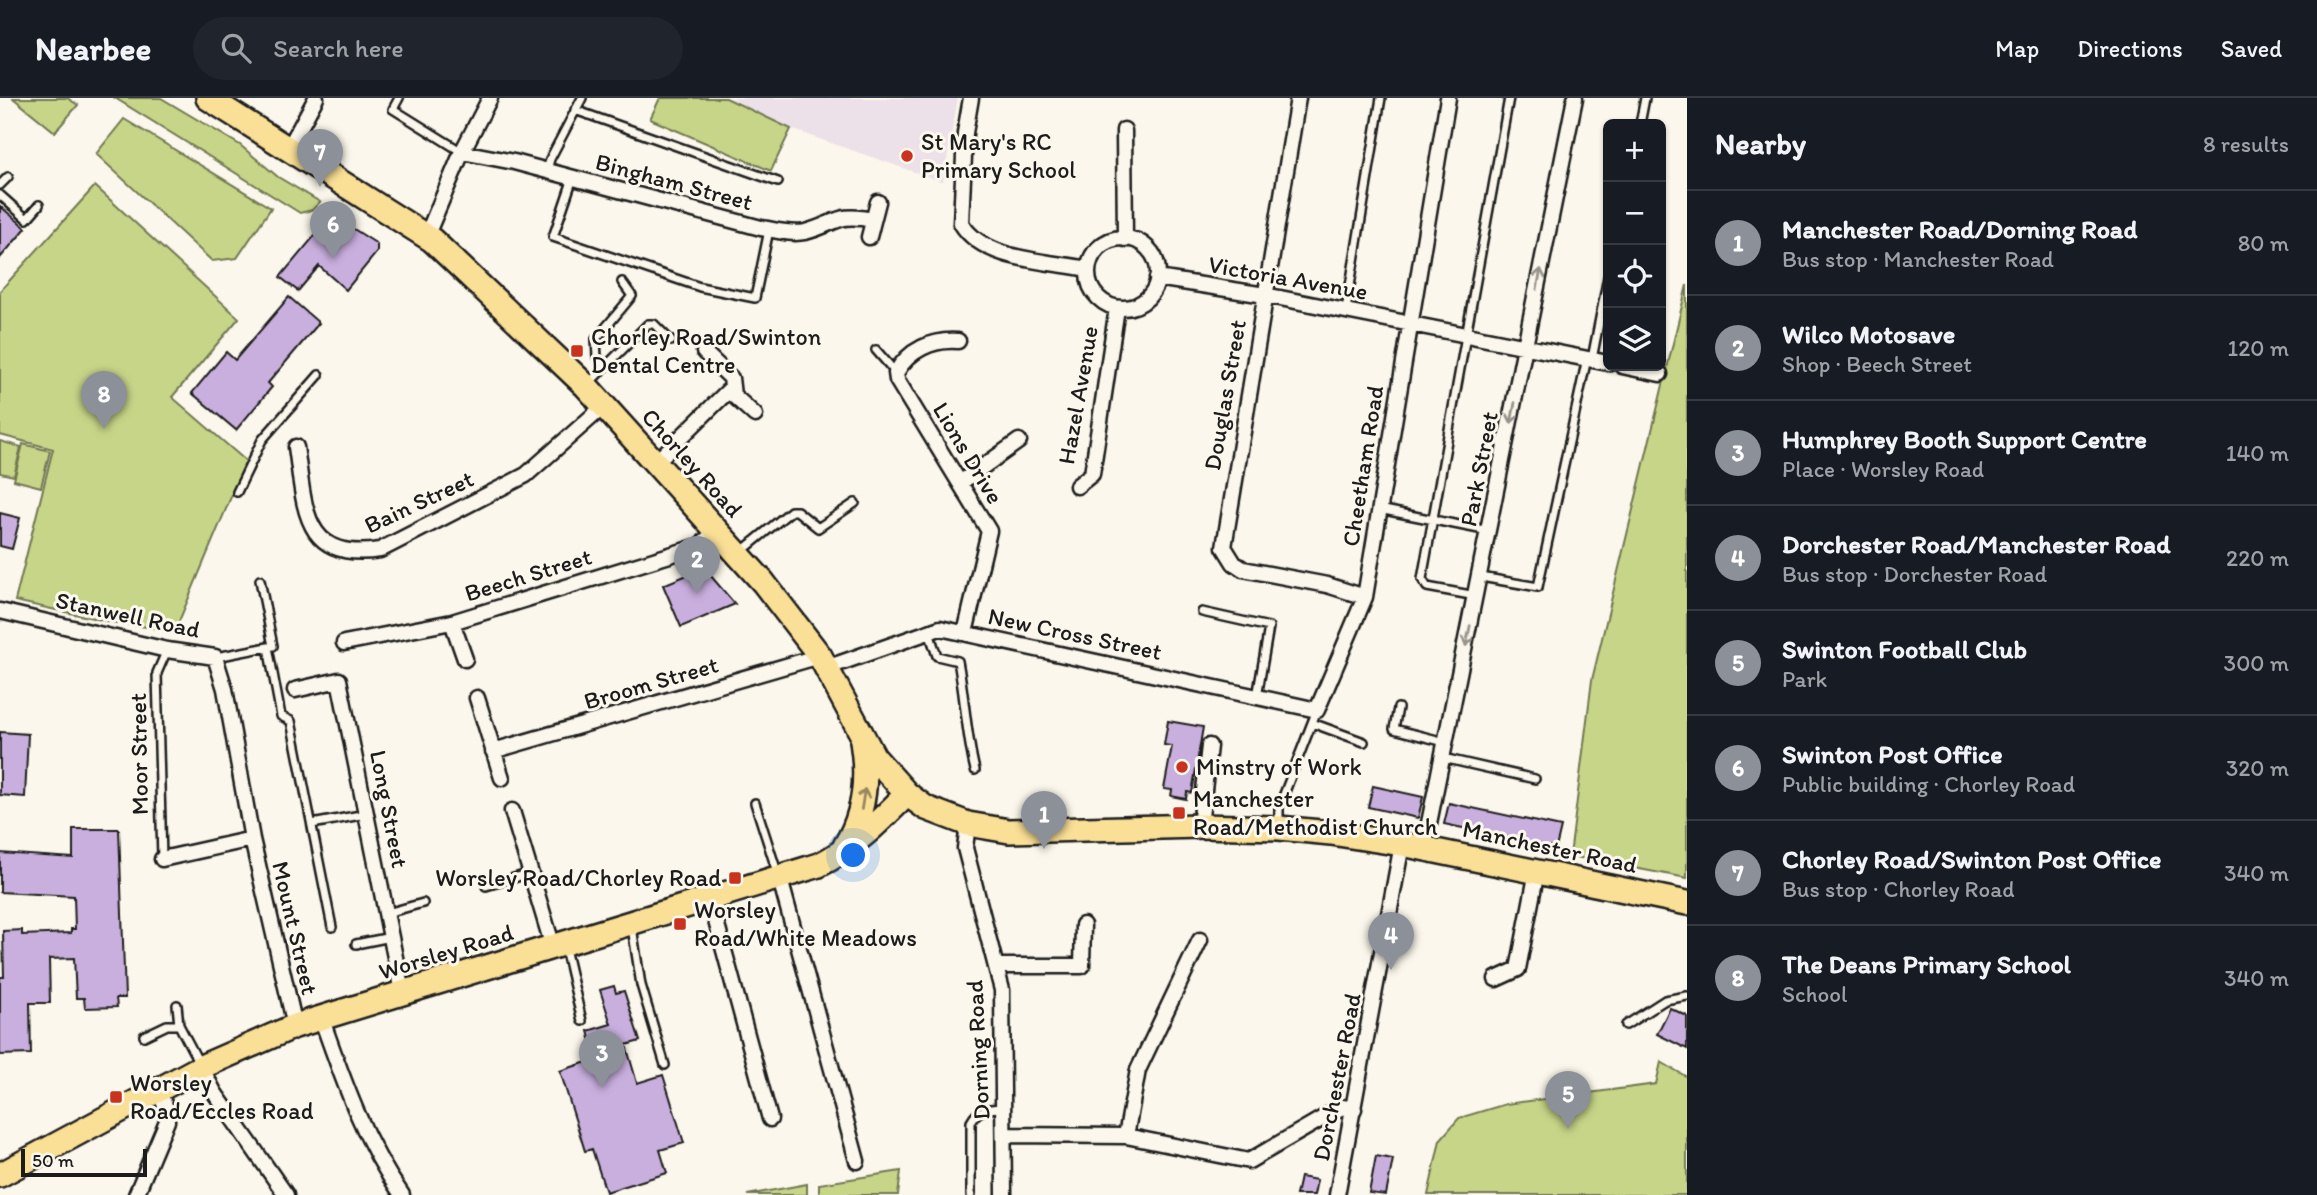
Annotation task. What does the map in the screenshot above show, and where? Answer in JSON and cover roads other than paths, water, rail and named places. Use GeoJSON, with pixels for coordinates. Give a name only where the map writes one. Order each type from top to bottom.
{"type":"FeatureCollection","features":[{"type":"Feature","properties":{"kind":"main road","name":"Chorley Road"},"geometry":{"type":"LineString","coordinates":[[208,98],[426,237],[586,386],[739,554],[823,662],[862,737],[907,794]]}},
{"type":"Feature","properties":{"kind":"main road"},"geometry":{"type":"LineString","coordinates":[[839,855],[856,825],[862,802],[866,769],[862,737]]}},
{"type":"Feature","properties":{"kind":"main road","name":"Manchester Road"},"geometry":{"type":"LineString","coordinates":[[907,794],[933,811],[968,824],[1009,831],[1200,826],[1279,828],[1413,846],[1687,903]]}},
{"type":"Feature","properties":{"kind":"main road","name":"Worsley Road"},"geometry":{"type":"LineString","coordinates":[[0,1175],[201,1067],[295,1026],[780,879],[839,855],[907,794]]}},
{"type":"Feature","properties":{"kind":"street"},"geometry":{"type":"LineString","coordinates":[[289,148],[316,98]]}},
{"type":"Feature","properties":{"kind":"street"},"geometry":{"type":"LineString","coordinates":[[426,237],[462,152],[491,98]]}},
{"type":"Feature","properties":{"kind":"street"},"geometry":{"type":"LineString","coordinates":[[971,98],[965,133],[961,223],[968,235],[981,246],[996,252],[1088,269]]}},
{"type":"Feature","properties":{"kind":"street","name":"Douglas Street"},"geometry":{"type":"LineString","coordinates":[[1298,98],[1224,547],[1228,556],[1243,569],[1327,586],[1365,597]]}},
{"type":"Feature","properties":{"kind":"street","name":"Cheetham Road"},"geometry":{"type":"LineString","coordinates":[[1314,716],[1365,597],[1448,98]]}},
{"type":"Feature","properties":{"kind":"street","name":"Park Street"},"geometry":{"type":"LineString","coordinates":[[1413,846],[1443,758],[1575,98]]}},
{"type":"Feature","properties":{"kind":"street"},"geometry":{"type":"LineString","coordinates":[[1124,130],[1125,239]]}},
{"type":"Feature","properties":{"kind":"street","name":"Bingham Street"},"geometry":{"type":"LineString","coordinates":[[462,152],[573,178],[769,230],[806,232],[839,217],[852,216],[873,220]]}},
{"type":"Feature","properties":{"kind":"street"},"geometry":{"type":"LineString","coordinates":[[869,237],[877,202]]}},
{"type":"Feature","properties":{"kind":"street"},"geometry":{"type":"LineString","coordinates":[[1125,239],[1146,247],[1153,256],[1157,278],[1148,298],[1128,308],[1117,308],[1098,298],[1092,290],[1088,269],[1097,250],[1105,244],[1125,239]]}},
{"type":"Feature","properties":{"kind":"street","name":"Victoria Avenue"},"geometry":{"type":"LineString","coordinates":[[1157,278],[1265,295],[1603,362]]}},
{"type":"Feature","properties":{"kind":"street","name":"Hazel Avenue"},"geometry":{"type":"LineString","coordinates":[[1077,486],[1091,474],[1117,308]]}},
{"type":"Feature","properties":{"kind":"street"},"geometry":{"type":"LineString","coordinates":[[896,373],[911,355],[933,342],[958,341]]}},
{"type":"Feature","properties":{"kind":"street"},"geometry":{"type":"LineString","coordinates":[[704,352],[731,378],[733,395],[755,415]]}},
{"type":"Feature","properties":{"kind":"street"},"geometry":{"type":"LineString","coordinates":[[1646,371],[1660,374]]}},
{"type":"Feature","properties":{"kind":"street","name":"Lions Drive"},"geometry":{"type":"LineString","coordinates":[[896,373],[897,380],[989,531],[965,633]]}},
{"type":"Feature","properties":{"kind":"street"},"geometry":{"type":"LineString","coordinates":[[656,462],[731,388]]}},
{"type":"Feature","properties":{"kind":"street","name":"Bain Street"},"geometry":{"type":"LineString","coordinates":[[296,447],[307,520],[325,544],[361,553],[380,550],[526,475],[605,405]]}},
{"type":"Feature","properties":{"kind":"street"},"geometry":{"type":"LineString","coordinates":[[960,483],[1019,441]]}},
{"type":"Feature","properties":{"kind":"street","name":"Beech Street"},"geometry":{"type":"LineString","coordinates":[[344,643],[452,622],[699,546],[717,531]]}},
{"type":"Feature","properties":{"kind":"street","name":"Stanwell Road"},"geometry":{"type":"LineString","coordinates":[[0,611],[167,650],[215,657],[225,689],[239,771]]}},
{"type":"Feature","properties":{"kind":"street"},"geometry":{"type":"LineString","coordinates":[[452,622],[465,659]]}},
{"type":"Feature","properties":{"kind":"street","name":"New Cross Street"},"geometry":{"type":"LineString","coordinates":[[823,662],[940,628],[1257,697],[1314,716]]}},
{"type":"Feature","properties":{"kind":"street","name":"Broom Street"},"geometry":{"type":"LineString","coordinates":[[493,751],[823,662]]}},
{"type":"Feature","properties":{"kind":"street","name":"Long Street"},"geometry":{"type":"LineString","coordinates":[[295,690],[339,680],[402,992]]}},
{"type":"Feature","properties":{"kind":"street"},"geometry":{"type":"LineString","coordinates":[[477,698],[502,778]]}},
{"type":"Feature","properties":{"kind":"street"},"geometry":{"type":"LineString","coordinates":[[1200,826],[1209,746]]}},
{"type":"Feature","properties":{"kind":"street","name":"Mount Street"},"geometry":{"type":"LineString","coordinates":[[239,771],[295,1026]]}},
{"type":"Feature","properties":{"kind":"street"},"geometry":{"type":"LineString","coordinates":[[512,811],[531,873],[559,945]]}},
{"type":"Feature","properties":{"kind":"street","name":"Dorning Road"},"geometry":{"type":"LineString","coordinates":[[968,824],[965,848],[1002,990],[1004,1195]]}},
{"type":"Feature","properties":{"kind":"street","name":"Mount Street"},"geometry":{"type":"LineString","coordinates":[[162,859],[252,839]]}},
{"type":"Feature","properties":{"kind":"street","name":"Dorchester Road"},"geometry":{"type":"LineString","coordinates":[[1337,1195],[1413,846]]}},
{"type":"Feature","properties":{"kind":"street"},"geometry":{"type":"LineString","coordinates":[[1496,979],[1518,969],[1537,871]]}},
{"type":"Feature","properties":{"kind":"street"},"geometry":{"type":"LineString","coordinates":[[780,879],[857,1161]]}},
{"type":"Feature","properties":{"kind":"street"},"geometry":{"type":"LineString","coordinates":[[710,899],[770,1119]]}},
{"type":"Feature","properties":{"kind":"street"},"geometry":{"type":"LineString","coordinates":[[997,966],[1082,966],[1083,925]]}},
{"type":"Feature","properties":{"kind":"street"},"geometry":{"type":"LineString","coordinates":[[1126,1136],[1138,1070],[1200,940]]}},
{"type":"Feature","properties":{"kind":"street"},"geometry":{"type":"LineString","coordinates":[[321,1017],[344,1084],[379,1162],[402,1195]]}},
{"type":"Feature","properties":{"kind":"street"},"geometry":{"type":"LineString","coordinates":[[201,1067],[214,1092],[286,1195]]}},
{"type":"Feature","properties":{"kind":"street"},"geometry":{"type":"LineString","coordinates":[[136,1195],[167,1121],[167,1110],[158,1090]]}},
{"type":"Feature","properties":{"kind":"street"},"geometry":{"type":"LineString","coordinates":[[1004,1135],[1126,1136],[1249,1161],[1342,1107],[1354,1109]]}},
{"type":"Feature","properties":{"kind":"lane"},"geometry":{"type":"LineString","coordinates":[[389,98],[398,100],[393,109],[462,152]]}},
{"type":"Feature","properties":{"kind":"lane"},"geometry":{"type":"LineString","coordinates":[[547,172],[550,159],[582,98]]}},
{"type":"Feature","properties":{"kind":"lane"},"geometry":{"type":"LineString","coordinates":[[1346,311],[1381,98]]}},
{"type":"Feature","properties":{"kind":"lane"},"geometry":{"type":"LineString","coordinates":[[1477,596],[1423,585],[1509,98]]}},
{"type":"Feature","properties":{"kind":"lane"},"geometry":{"type":"LineString","coordinates":[[1641,119],[1645,98]]}},
{"type":"Feature","properties":{"kind":"lane"},"geometry":{"type":"LineString","coordinates":[[575,110],[778,182]]}},
{"type":"Feature","properties":{"kind":"lane"},"geometry":{"type":"LineString","coordinates":[[0,185],[8,177]]}},
{"type":"Feature","properties":{"kind":"lane"},"geometry":{"type":"LineString","coordinates":[[573,178],[553,237],[700,287],[755,298],[769,230]]}},
{"type":"Feature","properties":{"kind":"lane"},"geometry":{"type":"LineString","coordinates":[[0,194],[27,219],[39,205]]}},
{"type":"Feature","properties":{"kind":"lane"},"geometry":{"type":"LineString","coordinates":[[605,366],[597,357],[596,339],[632,296],[622,282]]}},
{"type":"Feature","properties":{"kind":"lane"},"geometry":{"type":"LineString","coordinates":[[1481,577],[1538,587],[1603,299]]}},
{"type":"Feature","properties":{"kind":"lane"},"geometry":{"type":"LineString","coordinates":[[586,386],[648,324],[654,324],[671,341]]}},
{"type":"Feature","properties":{"kind":"lane"},"geometry":{"type":"LineString","coordinates":[[876,350],[896,373]]}},
{"type":"Feature","properties":{"kind":"lane"},"geometry":{"type":"LineString","coordinates":[[237,492],[262,440],[318,374]]}},
{"type":"Feature","properties":{"kind":"lane"},"geometry":{"type":"LineString","coordinates":[[739,554],[791,511],[797,511],[814,528],[818,528],[855,503]]}},
{"type":"Feature","properties":{"kind":"lane"},"geometry":{"type":"LineString","coordinates":[[1379,509],[1490,531]]}},
{"type":"Feature","properties":{"kind":"lane"},"geometry":{"type":"LineString","coordinates":[[215,657],[273,646],[260,580]]}},
{"type":"Feature","properties":{"kind":"lane"},"geometry":{"type":"LineString","coordinates":[[1202,612],[1269,627],[1257,697]]}},
{"type":"Feature","properties":{"kind":"lane"},"geometry":{"type":"LineString","coordinates":[[929,631],[937,656],[958,661],[967,734],[975,770]]}},
{"type":"Feature","properties":{"kind":"lane"},"geometry":{"type":"LineString","coordinates":[[268,647],[281,716],[291,721],[332,927]]}},
{"type":"Feature","properties":{"kind":"lane","name":"Moor Street"},"geometry":{"type":"LineString","coordinates":[[162,859],[157,673],[167,650]]}},
{"type":"Feature","properties":{"kind":"lane"},"geometry":{"type":"LineString","coordinates":[[1398,708],[1394,729],[1446,742]]}},
{"type":"Feature","properties":{"kind":"lane"},"geometry":{"type":"LineString","coordinates":[[1314,716],[1364,743]]}},
{"type":"Feature","properties":{"kind":"lane","name":"Cheetham Road"},"geometry":{"type":"LineString","coordinates":[[1279,828],[1279,807],[1314,716]]}},
{"type":"Feature","properties":{"kind":"lane"},"geometry":{"type":"LineString","coordinates":[[1443,758],[1535,779]]}},
{"type":"Feature","properties":{"kind":"lane"},"geometry":{"type":"LineString","coordinates":[[755,803],[780,879]]}},
{"type":"Feature","properties":{"kind":"lane"},"geometry":{"type":"LineString","coordinates":[[312,824],[366,813]]}},
{"type":"Feature","properties":{"kind":"lane"},"geometry":{"type":"LineString","coordinates":[[486,886],[531,873]]}},
{"type":"Feature","properties":{"kind":"lane"},"geometry":{"type":"LineString","coordinates":[[387,914],[423,903]]}},
{"type":"Feature","properties":{"kind":"lane"},"geometry":{"type":"LineString","coordinates":[[631,923],[641,985],[665,1065]]}},
{"type":"Feature","properties":{"kind":"lane"},"geometry":{"type":"LineString","coordinates":[[356,944],[391,937]]}},
{"type":"Feature","properties":{"kind":"lane"},"geometry":{"type":"LineString","coordinates":[[559,945],[582,1021]]}},
{"type":"Feature","properties":{"kind":"lane"},"geometry":{"type":"LineString","coordinates":[[1626,1025],[1665,1000],[1687,996]]}},
{"type":"Feature","properties":{"kind":"lane"},"geometry":{"type":"LineString","coordinates":[[177,1005],[179,1025],[201,1067]]}},
{"type":"Feature","properties":{"kind":"lane"},"geometry":{"type":"LineString","coordinates":[[144,1036],[167,1025],[179,1025]]}},
{"type":"Feature","properties":{"kind":"lane"},"geometry":{"type":"LineString","coordinates":[[971,1195],[971,1122],[975,1113],[984,1109],[1004,1108]]}},
{"type":"Feature","properties":{"kind":"place","name":"St Mary's RC Primary School"},"geometry":{"type":"Point","coordinates":[907,156]}},
{"type":"Feature","properties":{"kind":"place","name":"Chorley Road/Swinton Post Office"},"geometry":{"type":"Point","coordinates":[320,187]}},
{"type":"Feature","properties":{"kind":"place","name":"Swinton Post Office"},"geometry":{"type":"Point","coordinates":[333,259]}},
{"type":"Feature","properties":{"kind":"place","name":"Chorley Road/Swinton Dental Centre"},"geometry":{"type":"Point","coordinates":[577,351]}},
{"type":"Feature","properties":{"kind":"place","name":"The Deans Primary School"},"geometry":{"type":"Point","coordinates":[104,429]}},
{"type":"Feature","properties":{"kind":"place","name":"Wilco Motosave"},"geometry":{"type":"Point","coordinates":[697,594]}},
{"type":"Feature","properties":{"kind":"place","name":"Minstry of Work"},"geometry":{"type":"Point","coordinates":[1182,767]}},
{"type":"Feature","properties":{"kind":"place","name":"Manchester Road/Methodist Church"},"geometry":{"type":"Point","coordinates":[1179,813]}},
{"type":"Feature","properties":{"kind":"place","name":"Manchester Road/Dorning Road"},"geometry":{"type":"Point","coordinates":[1044,849]}},
{"type":"Feature","properties":{"kind":"place","name":"Worsley Road/Chorley Road"},"geometry":{"type":"Point","coordinates":[735,878]}},
{"type":"Feature","properties":{"kind":"place","name":"Worsley Road/White Meadows"},"geometry":{"type":"Point","coordinates":[680,924]}},
{"type":"Feature","properties":{"kind":"place","name":"Dorchester Road/Manchester Road"},"geometry":{"type":"Point","coordinates":[1391,970]}},
{"type":"Feature","properties":{"kind":"place","name":"Humphrey Booth Support Centre"},"geometry":{"type":"Point","coordinates":[602,1088]}},
{"type":"Feature","properties":{"kind":"place","name":"Worsley Road/Eccles Road"},"geometry":{"type":"Point","coordinates":[116,1097]}},
{"type":"Feature","properties":{"kind":"place","name":"Swinton Football Club"},"geometry":{"type":"Point","coordinates":[1568,1129]}}]}
